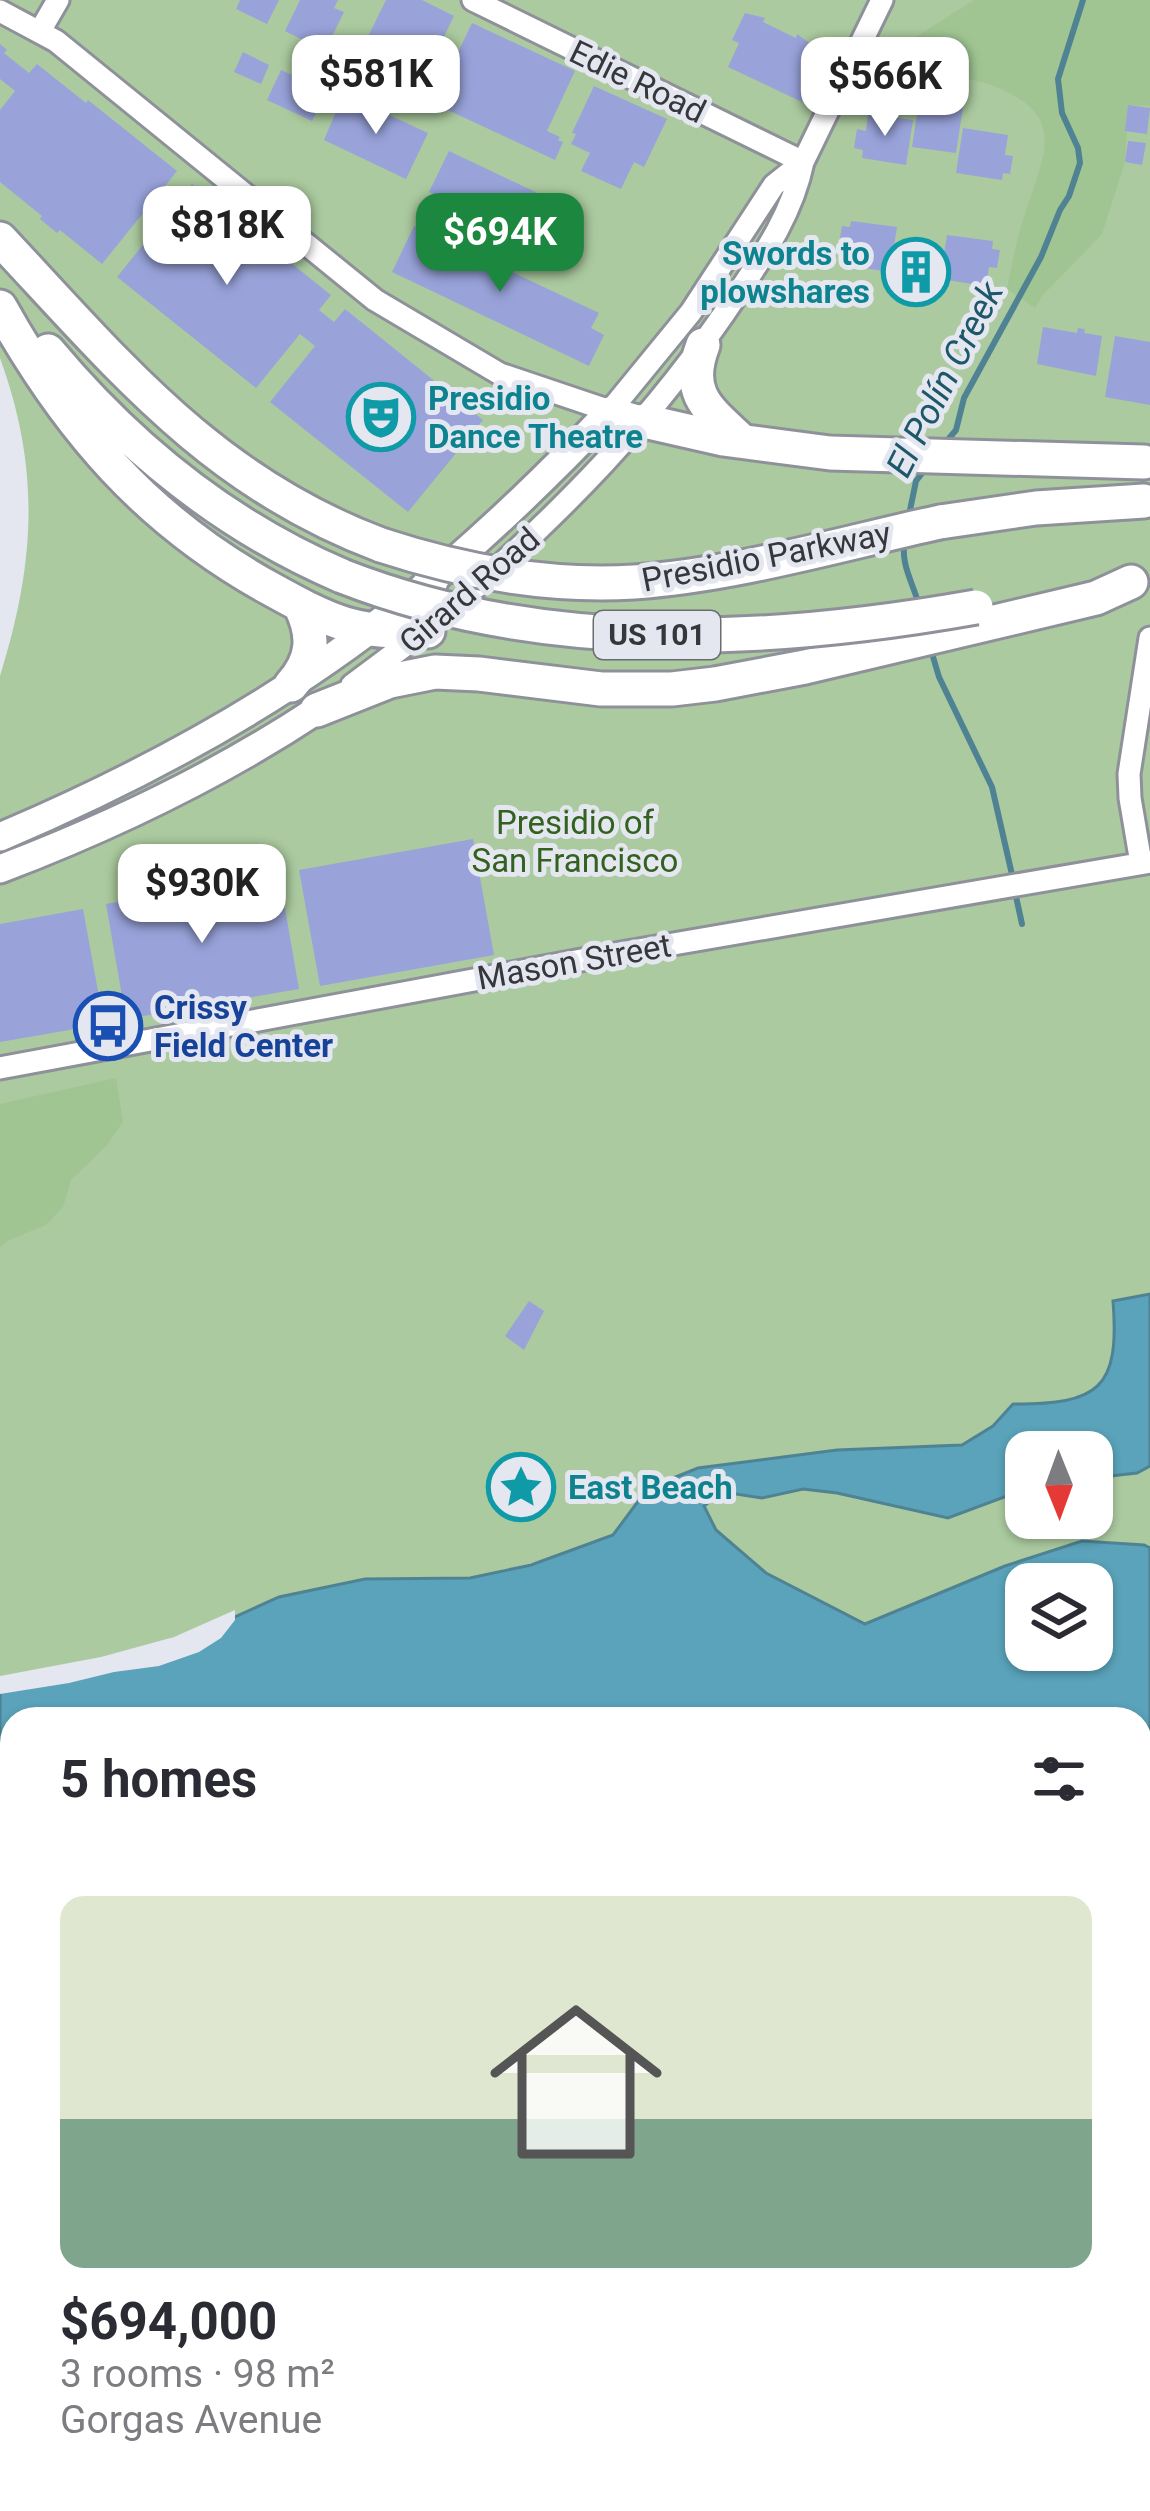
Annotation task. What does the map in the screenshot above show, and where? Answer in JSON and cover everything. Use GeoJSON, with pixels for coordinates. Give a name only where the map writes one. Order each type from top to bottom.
{"type":"FeatureCollection","features":[{"type":"Feature","properties":{"kind":"highway","name":"Presidio Parkway"},"geometry":{"type":"LineString","coordinates":[[0,239],[134,380],[209,449],[294,506],[381,545],[442,564],[546,581],[674,578],[940,522],[1036,508],[1144,501]]}},
{"type":"Feature","properties":{"kind":"highway","name":"Presidio Parkway"},"geometry":{"type":"LineString","coordinates":[[0,295],[88,397],[193,491],[250,530],[342,576],[466,614],[630,634],[713,636],[978,616],[1094,586],[1132,582]]}},
{"type":"Feature","properties":{"kind":"highway"},"geometry":{"type":"LineString","coordinates":[[0,307],[27,356],[98,451],[138,495],[214,556],[342,624],[368,631],[428,629]]}},
{"type":"Feature","properties":{"kind":"highway"},"geometry":{"type":"LineString","coordinates":[[703,345],[696,368],[698,392],[744,443]]}},
{"type":"Feature","properties":{"kind":"highway"},"geometry":{"type":"LineString","coordinates":[[644,421],[744,443],[862,456],[1144,462]]}},
{"type":"Feature","properties":{"kind":"highway"},"geometry":{"type":"LineString","coordinates":[[431,581],[424,596],[428,629],[446,653],[494,676]]}},
{"type":"Feature","properties":{"kind":"highway"},"geometry":{"type":"LineString","coordinates":[[291,685],[302,672],[311,647],[310,627],[300,604]]}},
{"type":"Feature","properties":{"kind":"highway"},"geometry":{"type":"LineString","coordinates":[[316,710],[406,676],[435,672],[601,689],[693,687],[758,677],[978,616]]}},
{"type":"Feature","properties":{"kind":"main road"},"geometry":{"type":"LineString","coordinates":[[610,411],[644,421]]}},
{"type":"Feature","properties":{"kind":"main road","name":"Girard Road"},"geometry":{"type":"LineString","coordinates":[[0,837],[147,769],[291,685],[431,581],[610,411]]}},
{"type":"Feature","properties":{"kind":"main road","name":"Girard Road"},"geometry":{"type":"LineString","coordinates":[[0,869],[192,782],[270,741],[316,710]]}},
{"type":"Feature","properties":{"kind":"street"},"geometry":{"type":"LineString","coordinates":[[40,31],[58,0]]}},
{"type":"Feature","properties":{"kind":"street","name":"Edie Road"},"geometry":{"type":"LineString","coordinates":[[473,0],[802,162]]}},
{"type":"Feature","properties":{"kind":"street","name":"Girard Road"},"geometry":{"type":"LineString","coordinates":[[316,710],[428,629],[560,511],[644,421],[703,345],[776,234],[797,190],[802,162],[882,0]]}},
{"type":"Feature","properties":{"kind":"street"},"geometry":{"type":"LineString","coordinates":[[0,11],[40,31],[375,300],[500,374],[610,411]]}},
{"type":"Feature","properties":{"kind":"street","name":"Girard Road"},"geometry":{"type":"LineString","coordinates":[[610,411],[692,312],[774,185],[802,162]]}},
{"type":"Feature","properties":{"kind":"street"},"geometry":{"type":"LineString","coordinates":[[1146,862],[1129,774],[1150,638]]}},
{"type":"Feature","properties":{"kind":"street","name":"Mason Street"},"geometry":{"type":"LineString","coordinates":[[0,1068],[335,1004],[1146,862]]}},
{"type":"Feature","properties":{"kind":"green space","name":"Presidio of San Francisco"},"geometry":{"type":"Polygon","coordinates":[[[0,0],[1150,0],[1150,1548],[1082,1541],[1005,1563],[865,1624],[766,1573],[716,1530],[704,1505],[649,1488],[613,1535],[557,1557],[470,1578],[365,1579],[176,1642],[0,1682],[0,676],[21,595],[28,517],[27,478],[13,399],[0,358],[0,0]]]}},
{"type":"Feature","properties":{"kind":"green space"},"geometry":{"type":"Polygon","coordinates":[[[974,0],[1150,0],[1150,106],[1128,105],[1125,162],[1102,234],[1035,308],[1007,289],[1043,155],[1041,122],[1031,108],[988,84],[914,71],[903,45],[974,0]]]}},
{"type":"Feature","properties":{"kind":"green space"},"geometry":{"type":"Polygon","coordinates":[[[116,1078],[123,1122],[71,1180],[63,1207],[46,1225],[0,1247],[0,1104],[116,1078]]]}},
{"type":"Feature","properties":{"kind":"water"},"geometry":{"type":"Polygon","coordinates":[[[1150,1294],[1150,1466],[1137,1473],[1113,1476],[1113,1431],[1005,1431],[1005,1497],[948,1518],[803,1489],[762,1498],[723,1492],[704,1506],[716,1530],[766,1573],[865,1624],[1005,1566],[1005,1671],[1113,1671],[1113,1563],[1014,1563],[1082,1541],[1144,1545],[1150,1548],[1150,1707],[0,1707],[0,1682],[102,1663],[219,1624],[279,1597],[365,1579],[470,1578],[531,1565],[613,1535],[648,1488],[698,1468],[837,1450],[962,1445],[993,1426],[1013,1404],[1084,1395],[1098,1386],[1112,1355],[1113,1301],[1150,1294]]]}},
{"type":"Feature","properties":{"kind":"pier"},"geometry":{"type":"Polygon","coordinates":[[[235,1610],[235,1620],[221,1638],[199,1652],[159,1666],[0,1694],[0,1676],[174,1637],[235,1610]]]}},
{"type":"Feature","properties":{"kind":"building"},"geometry":{"type":"Polygon","coordinates":[[[240,0],[279,0],[267,24],[236,9],[240,0]]]}},
{"type":"Feature","properties":{"kind":"building"},"geometry":{"type":"Polygon","coordinates":[[[300,0],[338,0],[334,8],[344,12],[325,51],[285,31],[300,0]]]}},
{"type":"Feature","properties":{"kind":"building"},"geometry":{"type":"Polygon","coordinates":[[[386,0],[422,0],[454,16],[417,93],[355,63],[386,0]]]}},
{"type":"Feature","properties":{"kind":"building"},"geometry":{"type":"Polygon","coordinates":[[[745,13],[765,18],[763,22],[796,38],[797,34],[815,47],[817,43],[833,56],[822,77],[813,79],[802,102],[728,67],[739,43],[732,40],[745,13]]]}},
{"type":"Feature","properties":{"kind":"building"},"geometry":{"type":"Polygon","coordinates":[[[472,23],[575,71],[547,131],[563,142],[555,160],[437,105],[472,23]]]}},
{"type":"Feature","properties":{"kind":"building"},"geometry":{"type":"Polygon","coordinates":[[[0,44],[29,73],[37,64],[177,171],[158,195],[173,208],[192,184],[331,295],[319,310],[334,322],[345,309],[483,420],[408,512],[270,402],[315,346],[300,334],[256,388],[117,277],[168,214],[152,202],[102,264],[60,230],[57,233],[0,182],[0,110],[15,91],[0,79],[0,44]]]}},
{"type":"Feature","properties":{"kind":"building"},"geometry":{"type":"Polygon","coordinates":[[[243,52],[269,65],[261,84],[234,72],[243,52]]]}},
{"type":"Feature","properties":{"kind":"building"},"geometry":{"type":"Polygon","coordinates":[[[281,70],[327,91],[312,121],[267,100],[281,70]]]}},
{"type":"Feature","properties":{"kind":"building"},"geometry":{"type":"Polygon","coordinates":[[[594,86],[667,119],[644,167],[634,162],[621,189],[581,171],[590,153],[571,144],[594,86]]]}},
{"type":"Feature","properties":{"kind":"building"},"geometry":{"type":"Polygon","coordinates":[[[346,95],[428,133],[406,179],[324,140],[346,95]]]}},
{"type":"Feature","properties":{"kind":"building"},"geometry":{"type":"Polygon","coordinates":[[[919,101],[963,107],[956,153],[912,147],[919,101]]]}},
{"type":"Feature","properties":{"kind":"building"},"geometry":{"type":"Polygon","coordinates":[[[1128,105],[1150,108],[1147,134],[1125,131],[1128,105]]]}},
{"type":"Feature","properties":{"kind":"building"},"geometry":{"type":"Polygon","coordinates":[[[868,114],[913,120],[906,165],[862,158],[863,150],[854,148],[857,129],[866,131],[868,114]]]}},
{"type":"Feature","properties":{"kind":"building"},"geometry":{"type":"Polygon","coordinates":[[[963,128],[1008,135],[1005,155],[1013,156],[1010,174],[1003,173],[1002,180],[956,173],[963,128]]]}},
{"type":"Feature","properties":{"kind":"building"},"geometry":{"type":"Polygon","coordinates":[[[1128,141],[1146,143],[1142,165],[1125,162],[1128,141]]]}},
{"type":"Feature","properties":{"kind":"building"},"geometry":{"type":"Polygon","coordinates":[[[449,151],[565,206],[545,248],[429,192],[449,151]]]}},
{"type":"Feature","properties":{"kind":"building"},"geometry":{"type":"Polygon","coordinates":[[[851,221],[897,227],[890,272],[844,265],[847,246],[839,245],[842,226],[850,227],[851,221]]]}},
{"type":"Feature","properties":{"kind":"building"},"geometry":{"type":"Polygon","coordinates":[[[414,226],[599,313],[591,328],[604,335],[589,366],[392,272],[414,226]]]}},
{"type":"Feature","properties":{"kind":"building"},"geometry":{"type":"Polygon","coordinates":[[[947,235],[993,241],[992,249],[1000,250],[997,268],[989,267],[986,286],[940,279],[947,235]]]}},
{"type":"Feature","properties":{"kind":"building","name":"Swords to plowshares"},"geometry":{"type":"Polygon","coordinates":[[[897,246],[942,252],[935,298],[890,291],[897,246]]]}},
{"type":"Feature","properties":{"kind":"building"},"geometry":{"type":"Polygon","coordinates":[[[1043,327],[1077,333],[1078,328],[1085,329],[1084,333],[1102,336],[1096,376],[1037,364],[1043,327]]]}},
{"type":"Feature","properties":{"kind":"building"},"geometry":{"type":"Polygon","coordinates":[[[1115,336],[1150,342],[1150,405],[1105,397],[1115,336]]]}},
{"type":"Feature","properties":{"kind":"building"},"geometry":{"type":"Polygon","coordinates":[[[473,839],[494,955],[320,986],[299,870],[473,839]]]}},
{"type":"Feature","properties":{"kind":"building"},"geometry":{"type":"Polygon","coordinates":[[[279,874],[299,989],[126,1019],[106,904],[279,874]]]}},
{"type":"Feature","properties":{"kind":"building"},"geometry":{"type":"Polygon","coordinates":[[[83,909],[104,1024],[0,1042],[0,924],[83,909]]]}},
{"type":"Feature","properties":{"kind":"building"},"geometry":{"type":"Polygon","coordinates":[[[529,1301],[544,1311],[524,1350],[505,1336],[529,1301]]]}},
{"type":"Feature","properties":{"kind":"waterway","name":"El Polín Creek"},"geometry":{"type":"LineString","coordinates":[[946,442],[956,430],[964,398],[1041,257],[1080,163],[1062,113],[1058,79],[1083,0]]}},
{"type":"Feature","properties":{"kind":"waterway","name":"El Polín Creek"},"geometry":{"type":"LineString","coordinates":[[909,515],[916,481],[927,467]]}},
{"type":"Feature","properties":{"kind":"waterway","name":"El Polín Creek"},"geometry":{"type":"LineString","coordinates":[[905,540],[905,564],[918,602]]}},
{"type":"Feature","properties":{"kind":"waterway","name":"El Polín Creek"},"geometry":{"type":"LineString","coordinates":[[931,650],[939,677],[992,787],[1013,879]]}},
{"type":"Feature","properties":{"kind":"waterway","name":"El Polín Creek"},"geometry":{"type":"LineString","coordinates":[[1015,892],[1022,924]]}},
{"type":"Feature","properties":{"kind":"place","name":"Swords to plowshares"},"geometry":{"type":"Point","coordinates":[916,272]}},
{"type":"Feature","properties":{"kind":"place","name":"Presidio Dance Theatre"},"geometry":{"type":"Point","coordinates":[381,417]}},
{"type":"Feature","properties":{"kind":"place","name":"Crissy Field Center"},"geometry":{"type":"Point","coordinates":[108,1026]}},
{"type":"Feature","properties":{"kind":"place","name":"East Beach"},"geometry":{"type":"Point","coordinates":[521,1487]}}]}
